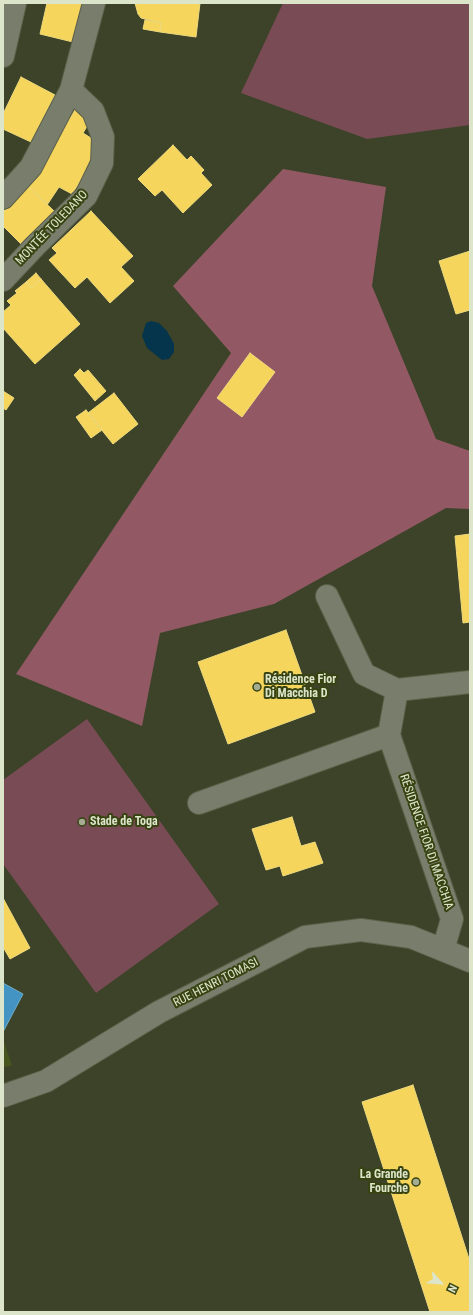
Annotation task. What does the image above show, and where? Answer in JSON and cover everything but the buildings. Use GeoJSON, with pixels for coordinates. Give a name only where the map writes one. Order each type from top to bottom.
{"type":"FeatureCollection","features":[{"type":"Feature","properties":{"kind":"street"},"geometry":{"type":"LineString","coordinates":[[3,56],[15,3]]}},
{"type":"Feature","properties":{"kind":"street"},"geometry":{"type":"LineString","coordinates":[[3,198],[31,167],[71,90],[94,3]]}},
{"type":"Feature","properties":{"kind":"street","name":"MONTÉE TOLEDANO"},"geometry":{"type":"LineString","coordinates":[[3,280],[86,196],[102,162],[103,137],[93,111],[71,90]]}},
{"type":"Feature","properties":{"kind":"street"},"geometry":{"type":"LineString","coordinates":[[327,596],[364,674],[397,690],[470,682]]}},
{"type":"Feature","properties":{"kind":"street","name":"RÉSIDENCE FIOR DI MACCHIA"},"geometry":{"type":"LineString","coordinates":[[397,690],[389,735],[452,919],[443,950]]}},
{"type":"Feature","properties":{"kind":"street"},"geometry":{"type":"LineString","coordinates":[[199,803],[389,735]]}},
{"type":"Feature","properties":{"kind":"street","name":"RUE HENRI TOMASI"},"geometry":{"type":"LineString","coordinates":[[3,1096],[46,1081],[158,1012],[305,938],[361,930],[411,936],[470,962]]}},
{"type":"Feature","properties":{"kind":"shaded area"},"geometry":{"type":"Polygon","coordinates":[[[283,3],[470,3],[470,125],[367,139],[241,93],[283,3]]]}},
{"type":"Feature","properties":{"kind":"shaded area"},"geometry":{"type":"Polygon","coordinates":[[[283,169],[386,187],[372,286],[436,439],[470,451],[470,509],[446,508],[274,604],[160,633],[142,726],[16,674],[231,353],[173,286],[283,169]]]}},
{"type":"Feature","properties":{"kind":"shaded area","name":"Stade de Toga"},"geometry":{"type":"Polygon","coordinates":[[[87,719],[219,904],[96,993],[3,864],[3,780],[87,719]]]}},
{"type":"Feature","properties":{"kind":"shaded area"},"geometry":{"type":"Polygon","coordinates":[[[3,1039],[12,1065],[3,1068],[3,1039]]]}},
{"type":"Feature","properties":{"kind":"water"},"geometry":{"type":"Polygon","coordinates":[[[151,321],[159,323],[167,331],[174,344],[174,352],[169,359],[162,360],[147,348],[142,336],[146,323],[151,321]]]}},
{"type":"Feature","properties":{"kind":"place","name":"Résidence Fior Di Macchia D"},"geometry":{"type":"Point","coordinates":[257,687]}},
{"type":"Feature","properties":{"kind":"place","name":"Stade de Toga"},"geometry":{"type":"Point","coordinates":[82,822]}},
{"type":"Feature","properties":{"kind":"place","name":"La Grande Fourche"},"geometry":{"type":"Point","coordinates":[416,1182]}}]}
